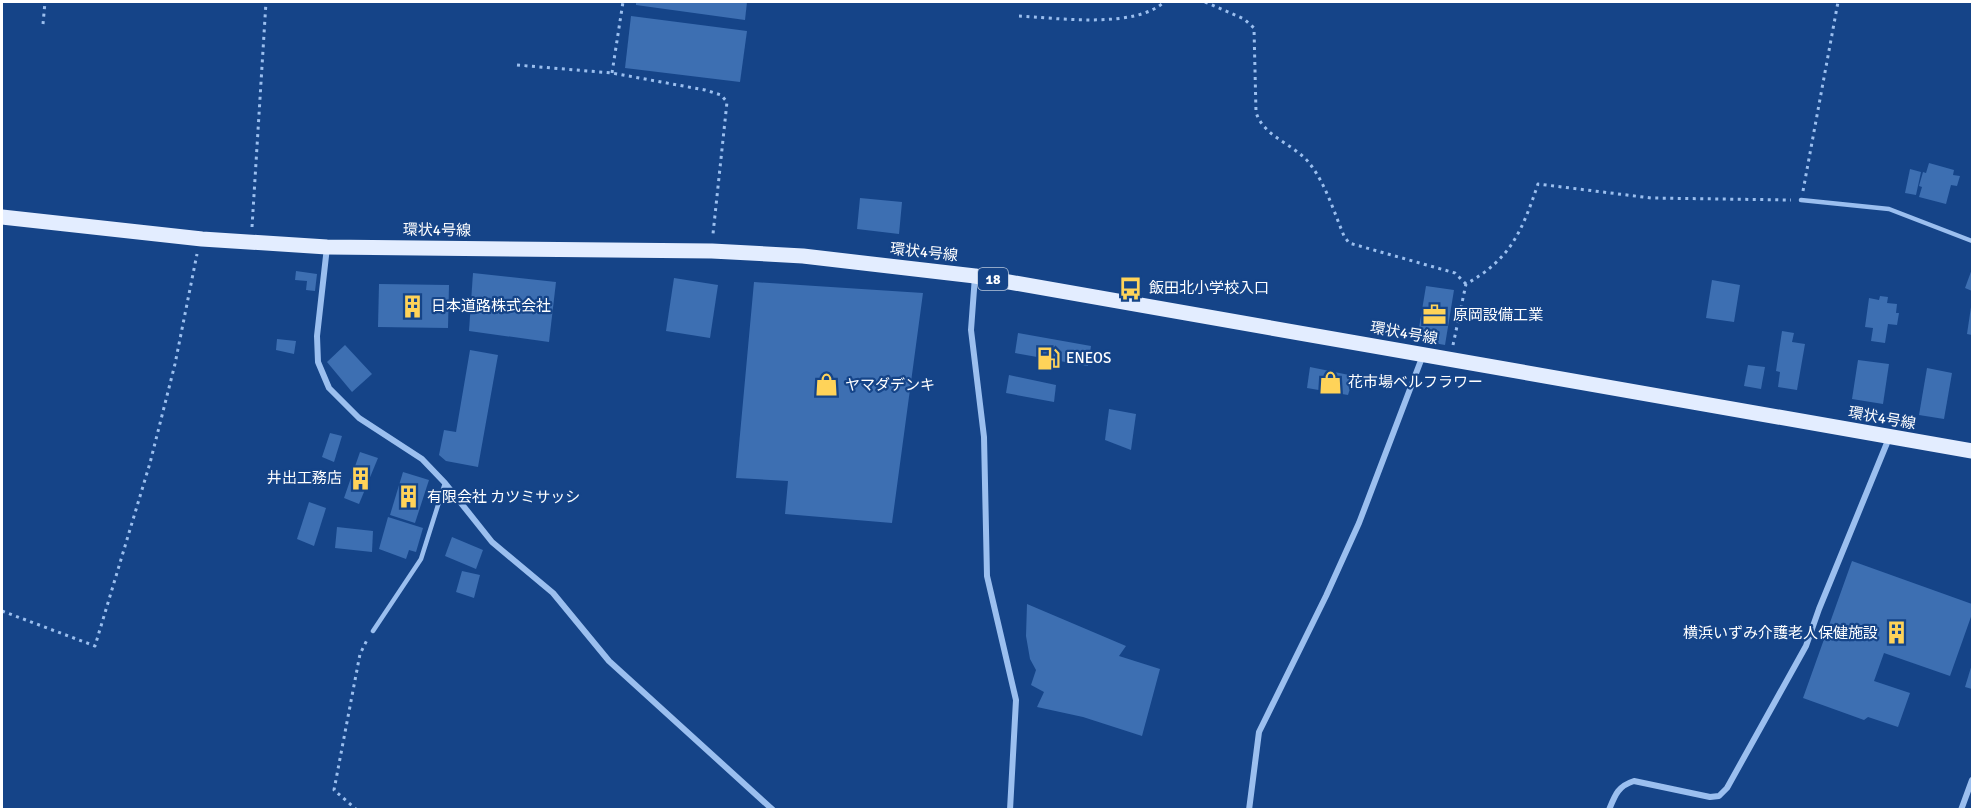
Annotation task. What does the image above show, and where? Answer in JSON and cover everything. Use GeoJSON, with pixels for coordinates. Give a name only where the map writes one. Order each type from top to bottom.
{"type":"FeatureCollection","features":[{"type":"Feature","properties":{"kind":"main road","name":"環状4号線"},"geometry":{"type":"LineString","coordinates":[[2,217],[251,243],[327,247],[712,251],[803,256],[975,276],[1972,451]]}},
{"type":"Feature","properties":{"kind":"street"},"geometry":{"type":"LineString","coordinates":[[327,247],[317,336],[318,362],[329,388],[360,418],[422,459],[446,483],[492,542],[553,593],[609,661],[773,810]]}},
{"type":"Feature","properties":{"kind":"street"},"geometry":{"type":"LineString","coordinates":[[975,276],[971,330],[984,437],[987,576],[1016,700],[1010,810]]}},
{"type":"Feature","properties":{"kind":"street"},"geometry":{"type":"LineString","coordinates":[[1249,810],[1259,732],[1326,596],[1359,522],[1424,355]]}},
{"type":"Feature","properties":{"kind":"street"},"geometry":{"type":"LineString","coordinates":[[1610,810],[1617,791],[1624,784],[1634,781],[1710,797],[1719,796],[1728,788],[1806,646],[1889,437]]}},
{"type":"Feature","properties":{"kind":"street"},"geometry":{"type":"LineString","coordinates":[[1961,810],[1972,780]]}},
{"type":"Feature","properties":{"kind":"lane"},"geometry":{"type":"LineString","coordinates":[[1801,200],[1889,209],[1972,241]]}},
{"type":"Feature","properties":{"kind":"lane"},"geometry":{"type":"LineString","coordinates":[[372,630],[421,559],[446,483]]}},
{"type":"Feature","properties":{"kind":"path"},"geometry":{"type":"LineString","coordinates":[[43,24],[45,2]]}},
{"type":"Feature","properties":{"kind":"path"},"geometry":{"type":"LineString","coordinates":[[251,243],[266,2]]}},
{"type":"Feature","properties":{"kind":"path"},"geometry":{"type":"LineString","coordinates":[[612,73],[624,2]]}},
{"type":"Feature","properties":{"kind":"path"},"geometry":{"type":"LineString","coordinates":[[1019,16],[1100,20],[1147,11],[1164,2]]}},
{"type":"Feature","properties":{"kind":"path"},"geometry":{"type":"LineString","coordinates":[[1205,2],[1244,20],[1254,28],[1256,112],[1259,123],[1308,162],[1323,185],[1349,243],[1455,273],[1466,284]]}},
{"type":"Feature","properties":{"kind":"path"},"geometry":{"type":"LineString","coordinates":[[1450,359],[1466,284],[1486,273],[1504,256],[1525,222],[1538,184],[1651,198],[1801,200],[1838,2]]}},
{"type":"Feature","properties":{"kind":"path"},"geometry":{"type":"LineString","coordinates":[[517,65],[612,73],[721,95],[727,102],[712,251]]}},
{"type":"Feature","properties":{"kind":"path"},"geometry":{"type":"LineString","coordinates":[[2,611],[96,646],[150,463],[175,364],[202,239]]}},
{"type":"Feature","properties":{"kind":"path"},"geometry":{"type":"LineString","coordinates":[[357,810],[334,790],[360,654],[372,630]]}},
{"type":"Feature","properties":{"kind":"building"},"geometry":{"type":"Polygon","coordinates":[[[636,2],[747,2],[745,20],[636,5],[636,2]]]}},
{"type":"Feature","properties":{"kind":"building"},"geometry":{"type":"Polygon","coordinates":[[[631,16],[747,31],[740,82],[625,68],[631,16]]]}},
{"type":"Feature","properties":{"kind":"building"},"geometry":{"type":"Polygon","coordinates":[[[1929,163],[1954,170],[1953,175],[1960,176],[1957,186],[1951,185],[1946,204],[1919,197],[1923,172],[1926,173],[1929,163]]]}},
{"type":"Feature","properties":{"kind":"building"},"geometry":{"type":"Polygon","coordinates":[[[1910,169],[1921,172],[1916,195],[1905,193],[1910,169]]]}},
{"type":"Feature","properties":{"kind":"building"},"geometry":{"type":"Polygon","coordinates":[[[860,198],[902,202],[899,234],[857,229],[860,198]]]}},
{"type":"Feature","properties":{"kind":"building"},"geometry":{"type":"Polygon","coordinates":[[[1972,269],[1972,291],[1965,288],[1972,269]]]}},
{"type":"Feature","properties":{"kind":"building"},"geometry":{"type":"Polygon","coordinates":[[[296,271],[317,274],[315,291],[306,290],[307,281],[295,280],[296,271]]]}},
{"type":"Feature","properties":{"kind":"building"},"geometry":{"type":"Polygon","coordinates":[[[473,273],[556,282],[549,342],[469,331],[473,273]]]}},
{"type":"Feature","properties":{"kind":"building"},"geometry":{"type":"Polygon","coordinates":[[[674,278],[718,285],[710,338],[666,331],[674,278]]]}},
{"type":"Feature","properties":{"kind":"building"},"geometry":{"type":"Polygon","coordinates":[[[1712,280],[1740,285],[1734,322],[1706,318],[1712,280]]]}},
{"type":"Feature","properties":{"kind":"building","name":"ヤマダデンキ"},"geometry":{"type":"Polygon","coordinates":[[[754,282],[923,293],[892,523],[785,514],[788,481],[736,478],[754,282]]]}},
{"type":"Feature","properties":{"kind":"building","name":"日本道路株式会社"},"geometry":{"type":"Polygon","coordinates":[[[379,284],[449,285],[448,328],[378,327],[379,284]]]}},
{"type":"Feature","properties":{"kind":"building","name":"原岡設備工業"},"geometry":{"type":"Polygon","coordinates":[[[1426,286],[1454,290],[1445,345],[1417,340],[1426,286]]]}},
{"type":"Feature","properties":{"kind":"building"},"geometry":{"type":"Polygon","coordinates":[[[1880,296],[1888,297],[1887,303],[1897,304],[1896,313],[1899,313],[1897,325],[1888,324],[1885,343],[1871,341],[1873,328],[1865,327],[1869,298],[1879,300],[1880,296]]]}},
{"type":"Feature","properties":{"kind":"building"},"geometry":{"type":"Polygon","coordinates":[[[1972,307],[1972,335],[1967,334],[1972,307]]]}},
{"type":"Feature","properties":{"kind":"building"},"geometry":{"type":"Polygon","coordinates":[[[1782,331],[1794,333],[1792,342],[1805,344],[1797,390],[1778,387],[1780,372],[1776,371],[1782,331]]]}},
{"type":"Feature","properties":{"kind":"building"},"geometry":{"type":"Polygon","coordinates":[[[1018,333],[1091,346],[1088,366],[1015,353],[1018,333]]]}},
{"type":"Feature","properties":{"kind":"building"},"geometry":{"type":"Polygon","coordinates":[[[277,339],[296,341],[294,354],[276,350],[277,339]]]}},
{"type":"Feature","properties":{"kind":"building"},"geometry":{"type":"Polygon","coordinates":[[[345,345],[372,374],[352,392],[327,362],[345,345]]]}},
{"type":"Feature","properties":{"kind":"building"},"geometry":{"type":"Polygon","coordinates":[[[470,350],[498,355],[478,467],[446,461],[439,455],[444,430],[456,432],[470,350]]]}},
{"type":"Feature","properties":{"kind":"building"},"geometry":{"type":"Polygon","coordinates":[[[1858,360],[1889,364],[1883,404],[1852,399],[1858,360]]]}},
{"type":"Feature","properties":{"kind":"building"},"geometry":{"type":"Polygon","coordinates":[[[1748,365],[1765,367],[1761,389],[1744,386],[1748,365]]]}},
{"type":"Feature","properties":{"kind":"building","name":"花市場ベルフラワー"},"geometry":{"type":"Polygon","coordinates":[[[1310,367],[1354,376],[1348,395],[1307,388],[1310,367]]]}},
{"type":"Feature","properties":{"kind":"building"},"geometry":{"type":"Polygon","coordinates":[[[1927,368],[1952,373],[1944,419],[1919,415],[1927,368]]]}},
{"type":"Feature","properties":{"kind":"building"},"geometry":{"type":"Polygon","coordinates":[[[1009,375],[1056,385],[1054,402],[1006,393],[1009,375]]]}},
{"type":"Feature","properties":{"kind":"building"},"geometry":{"type":"Polygon","coordinates":[[[1109,409],[1136,414],[1131,450],[1105,440],[1109,409]]]}},
{"type":"Feature","properties":{"kind":"building"},"geometry":{"type":"Polygon","coordinates":[[[330,433],[342,436],[334,462],[322,457],[330,433]]]}},
{"type":"Feature","properties":{"kind":"building","name":"井出工務店"},"geometry":{"type":"Polygon","coordinates":[[[360,452],[378,458],[359,504],[344,498],[360,452]]]}},
{"type":"Feature","properties":{"kind":"building"},"geometry":{"type":"Polygon","coordinates":[[[317,469],[328,472],[325,485],[313,482],[317,469]]]}},
{"type":"Feature","properties":{"kind":"building","name":"有限会社 カツミサッシ"},"geometry":{"type":"Polygon","coordinates":[[[403,472],[429,480],[415,523],[390,515],[403,472]]]}},
{"type":"Feature","properties":{"kind":"building"},"geometry":{"type":"Polygon","coordinates":[[[309,502],[326,508],[314,546],[297,539],[309,502]]]}},
{"type":"Feature","properties":{"kind":"building"},"geometry":{"type":"Polygon","coordinates":[[[388,517],[423,528],[416,552],[409,550],[406,559],[379,549],[388,517]]]}},
{"type":"Feature","properties":{"kind":"building"},"geometry":{"type":"Polygon","coordinates":[[[337,527],[373,531],[372,552],[335,548],[337,527]]]}},
{"type":"Feature","properties":{"kind":"building"},"geometry":{"type":"Polygon","coordinates":[[[452,537],[483,550],[476,569],[445,556],[452,537]]]}},
{"type":"Feature","properties":{"kind":"building","name":"横浜いずみ介護老人保健施設"},"geometry":{"type":"Polygon","coordinates":[[[1852,561],[1972,604],[1972,614],[1950,676],[1884,653],[1874,681],[1910,693],[1898,727],[1868,717],[1864,720],[1803,698],[1852,561]]]}},
{"type":"Feature","properties":{"kind":"building"},"geometry":{"type":"Polygon","coordinates":[[[462,571],[480,575],[474,598],[456,592],[462,571]]]}},
{"type":"Feature","properties":{"kind":"building"},"geometry":{"type":"Polygon","coordinates":[[[1027,604],[1126,646],[1119,656],[1160,669],[1142,736],[1083,717],[1037,707],[1044,692],[1031,685],[1036,670],[1030,659],[1026,636],[1027,604]]]}},
{"type":"Feature","properties":{"kind":"building"},"geometry":{"type":"Polygon","coordinates":[[[1972,664],[1972,689],[1965,687],[1972,664]]]}},
{"type":"Feature","properties":{"kind":"place","name":"飯田北小学校入口"},"geometry":{"type":"Point","coordinates":[1131,288]}},
{"type":"Feature","properties":{"kind":"place","name":"日本道路株式会社"},"geometry":{"type":"Point","coordinates":[413,306]}},
{"type":"Feature","properties":{"kind":"place","name":"原岡設備工業"},"geometry":{"type":"Point","coordinates":[1435,315]}},
{"type":"Feature","properties":{"kind":"place","name":"ENEOS"},"geometry":{"type":"Point","coordinates":[1048,358]}},
{"type":"Feature","properties":{"kind":"place","name":"花市場ベルフラワー"},"geometry":{"type":"Point","coordinates":[1330,382]}},
{"type":"Feature","properties":{"kind":"place","name":"ヤマダデンキ"},"geometry":{"type":"Point","coordinates":[827,385]}},
{"type":"Feature","properties":{"kind":"place","name":"井出工務店"},"geometry":{"type":"Point","coordinates":[360,478]}},
{"type":"Feature","properties":{"kind":"place","name":"有限会社 カツミサッシ"},"geometry":{"type":"Point","coordinates":[409,497]}},
{"type":"Feature","properties":{"kind":"place","name":"横浜いずみ介護老人保健施設"},"geometry":{"type":"Point","coordinates":[1896,633]}}]}
